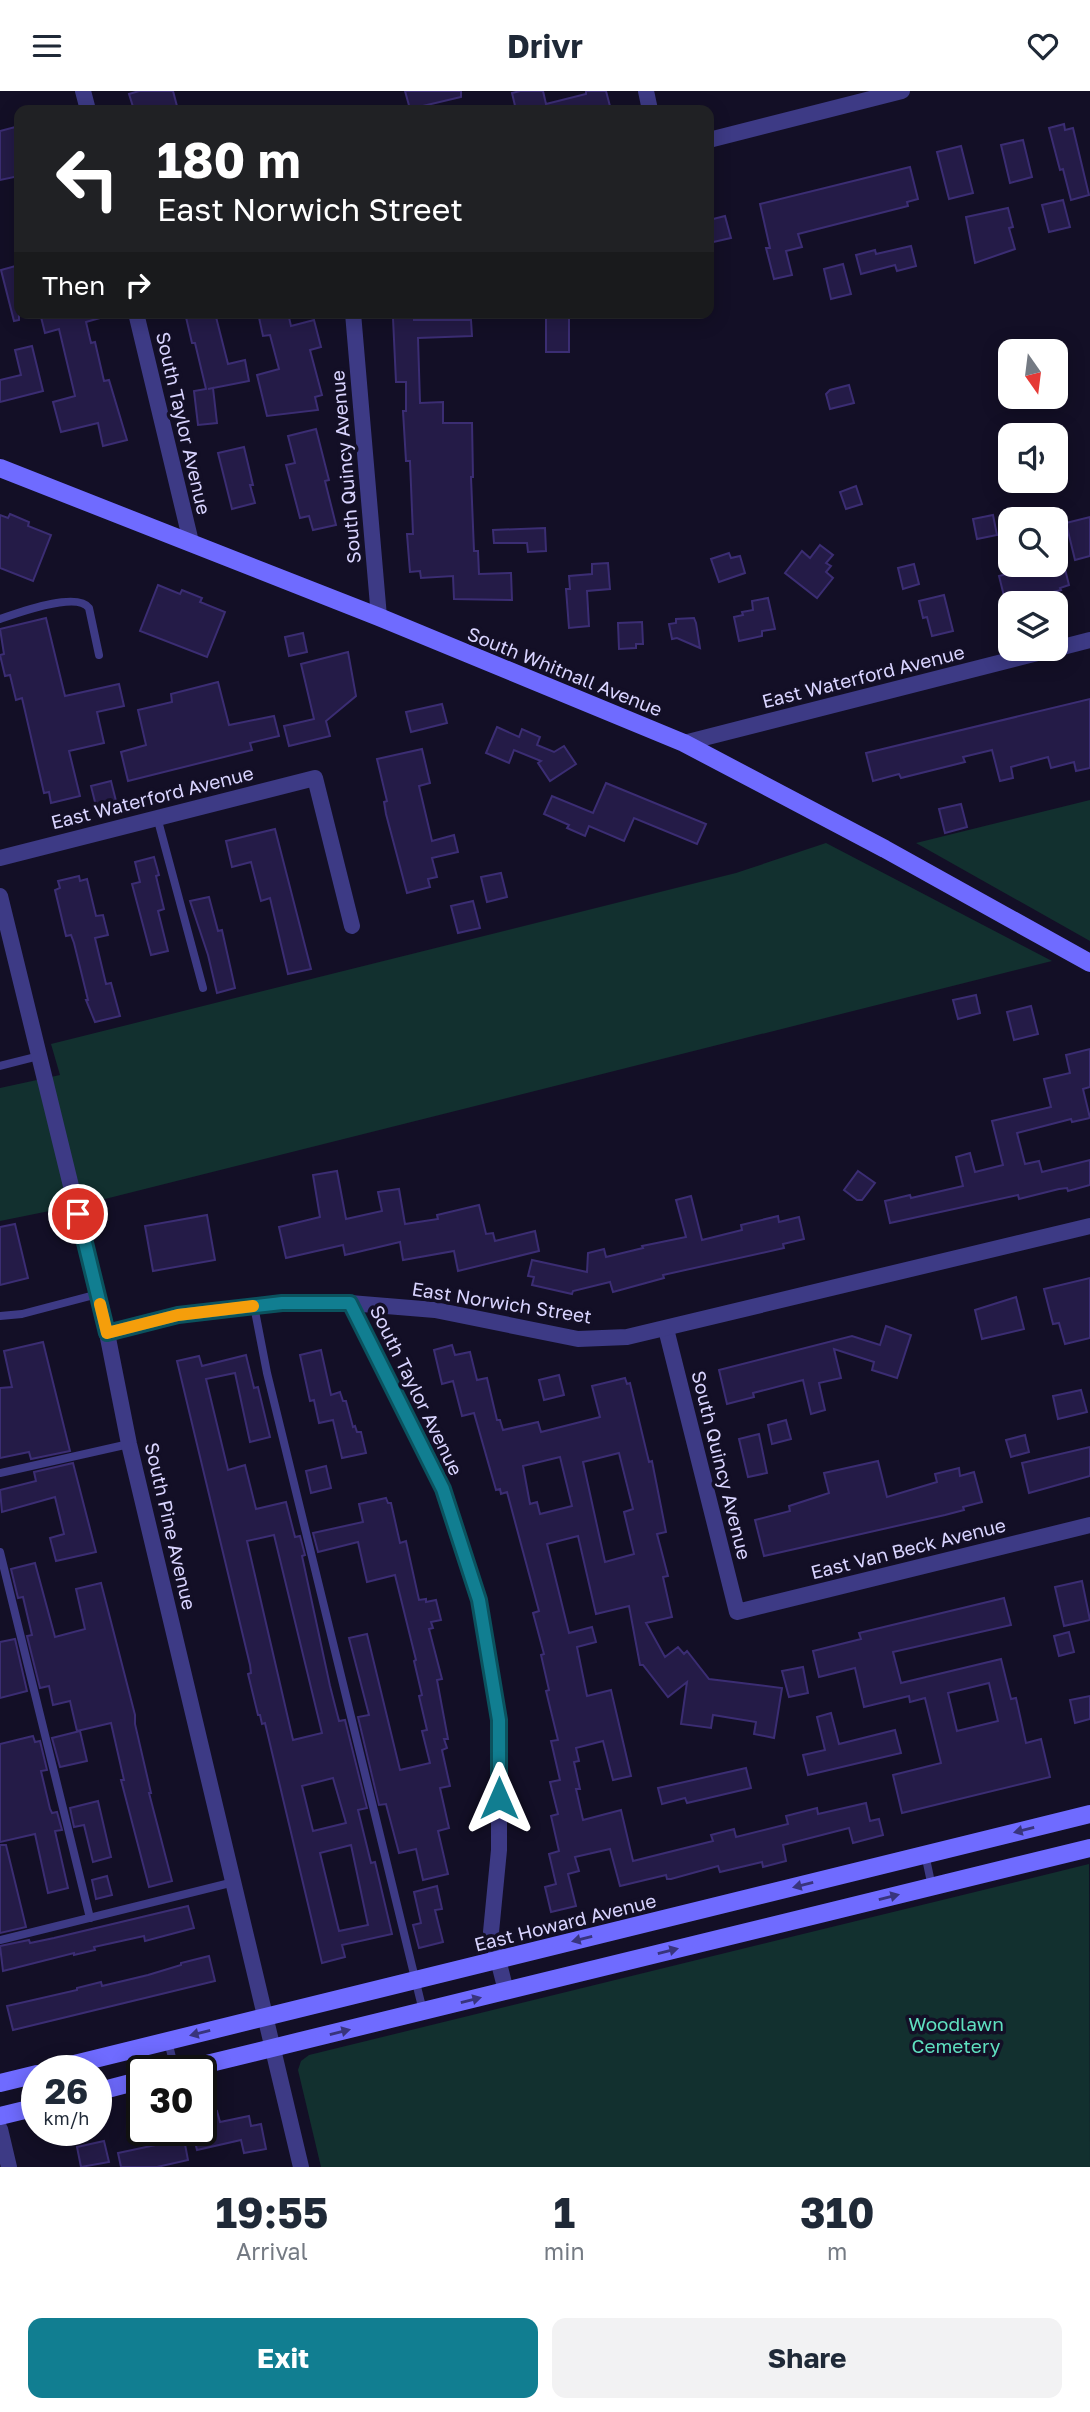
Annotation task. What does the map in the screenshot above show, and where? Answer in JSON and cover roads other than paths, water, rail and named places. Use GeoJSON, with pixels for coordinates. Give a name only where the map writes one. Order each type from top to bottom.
{"type":"FeatureCollection","features":[{"type":"Feature","properties":{"kind":"main road","name":"South Whitnall Avenue"},"geometry":{"type":"LineString","coordinates":[[0,468],[191,541],[684,743],[909,862],[1090,963]]}},
{"type":"Feature","properties":{"kind":"main road","name":"East Howard Avenue"},"geometry":{"type":"LineString","coordinates":[[111,2055],[1090,1814]]}},
{"type":"Feature","properties":{"kind":"main road"},"geometry":{"type":"LineString","coordinates":[[217,2062],[1090,1848]]}},
{"type":"Feature","properties":{"kind":"main road"},"geometry":{"type":"LineString","coordinates":[[0,2083],[21,2078]]}},
{"type":"Feature","properties":{"kind":"main road"},"geometry":{"type":"LineString","coordinates":[[0,2116],[21,2111]]}},
{"type":"Feature","properties":{"kind":"street"},"geometry":{"type":"LineString","coordinates":[[714,139],[902,91]]}},
{"type":"Feature","properties":{"kind":"street","name":"South Taylor Avenue"},"geometry":{"type":"LineString","coordinates":[[137,319],[191,541]]}},
{"type":"Feature","properties":{"kind":"street","name":"South Quincy Avenue"},"geometry":{"type":"LineString","coordinates":[[354,319],[379,617]]}},
{"type":"Feature","properties":{"kind":"street","name":"East Waterford Avenue"},"geometry":{"type":"LineString","coordinates":[[1068,646],[1090,640]]}},
{"type":"Feature","properties":{"kind":"street","name":"East Waterford Avenue"},"geometry":{"type":"LineString","coordinates":[[684,743],[1007,661]]}},
{"type":"Feature","properties":{"kind":"street","name":"East Waterford Avenue"},"geometry":{"type":"LineString","coordinates":[[0,858],[315,778],[352,926]]}},
{"type":"Feature","properties":{"kind":"street","name":"South Pine Avenue"},"geometry":{"type":"LineString","coordinates":[[0,895],[98,1294],[129,1444],[301,2167]]}},
{"type":"Feature","properties":{"kind":"street","name":"East Norwich Street"},"geometry":{"type":"LineString","coordinates":[[107,1333],[178,1315],[282,1303],[350,1303],[435,1310],[579,1339],[627,1337],[1090,1226]]}},
{"type":"Feature","properties":{"kind":"street","name":"South Taylor Avenue"},"geometry":{"type":"LineString","coordinates":[[350,1303],[443,1489],[479,1600],[499,1720],[499,1850],[491,1933],[506,1991]]}},
{"type":"Feature","properties":{"kind":"street","name":"South Quincy Avenue"},"geometry":{"type":"LineString","coordinates":[[666,1329],[737,1612]]}},
{"type":"Feature","properties":{"kind":"street","name":"East Van Beck Avenue"},"geometry":{"type":"LineString","coordinates":[[737,1612],[1090,1525]]}},
{"type":"Feature","properties":{"kind":"street"},"geometry":{"type":"LineString","coordinates":[[0,2129],[9,2167]]}},
{"type":"Feature","properties":{"kind":"lane"},"geometry":{"type":"LineString","coordinates":[[0,619],[50,604],[78,600],[89,608],[99,655]]}},
{"type":"Feature","properties":{"kind":"lane"},"geometry":{"type":"LineString","coordinates":[[157,817],[203,988]]}},
{"type":"Feature","properties":{"kind":"lane"},"geometry":{"type":"LineString","coordinates":[[0,1066],[39,1056]]}},
{"type":"Feature","properties":{"kind":"lane"},"geometry":{"type":"LineString","coordinates":[[0,1316],[22,1314],[98,1294]]}},
{"type":"Feature","properties":{"kind":"lane"},"geometry":{"type":"LineString","coordinates":[[254,1306],[267,1373],[423,2011]]}},
{"type":"Feature","properties":{"kind":"lane"},"geometry":{"type":"LineString","coordinates":[[0,1473],[129,1444]]}},
{"type":"Feature","properties":{"kind":"lane"},"geometry":{"type":"LineString","coordinates":[[0,1552],[90,1918]]}},
{"type":"Feature","properties":{"kind":"lane"},"geometry":{"type":"LineString","coordinates":[[925,1854],[932,1887]]}},
{"type":"Feature","properties":{"kind":"lane"},"geometry":{"type":"LineString","coordinates":[[0,1940],[234,1882]]}},
{"type":"Feature","properties":{"kind":"lane"},"geometry":{"type":"LineString","coordinates":[[168,2041],[171,2055]]}},
{"type":"Feature","properties":{"kind":"park label","name":"Woodlawn Cemetery"},"geometry":{"type":"Point","coordinates":[956,2034]}}]}
